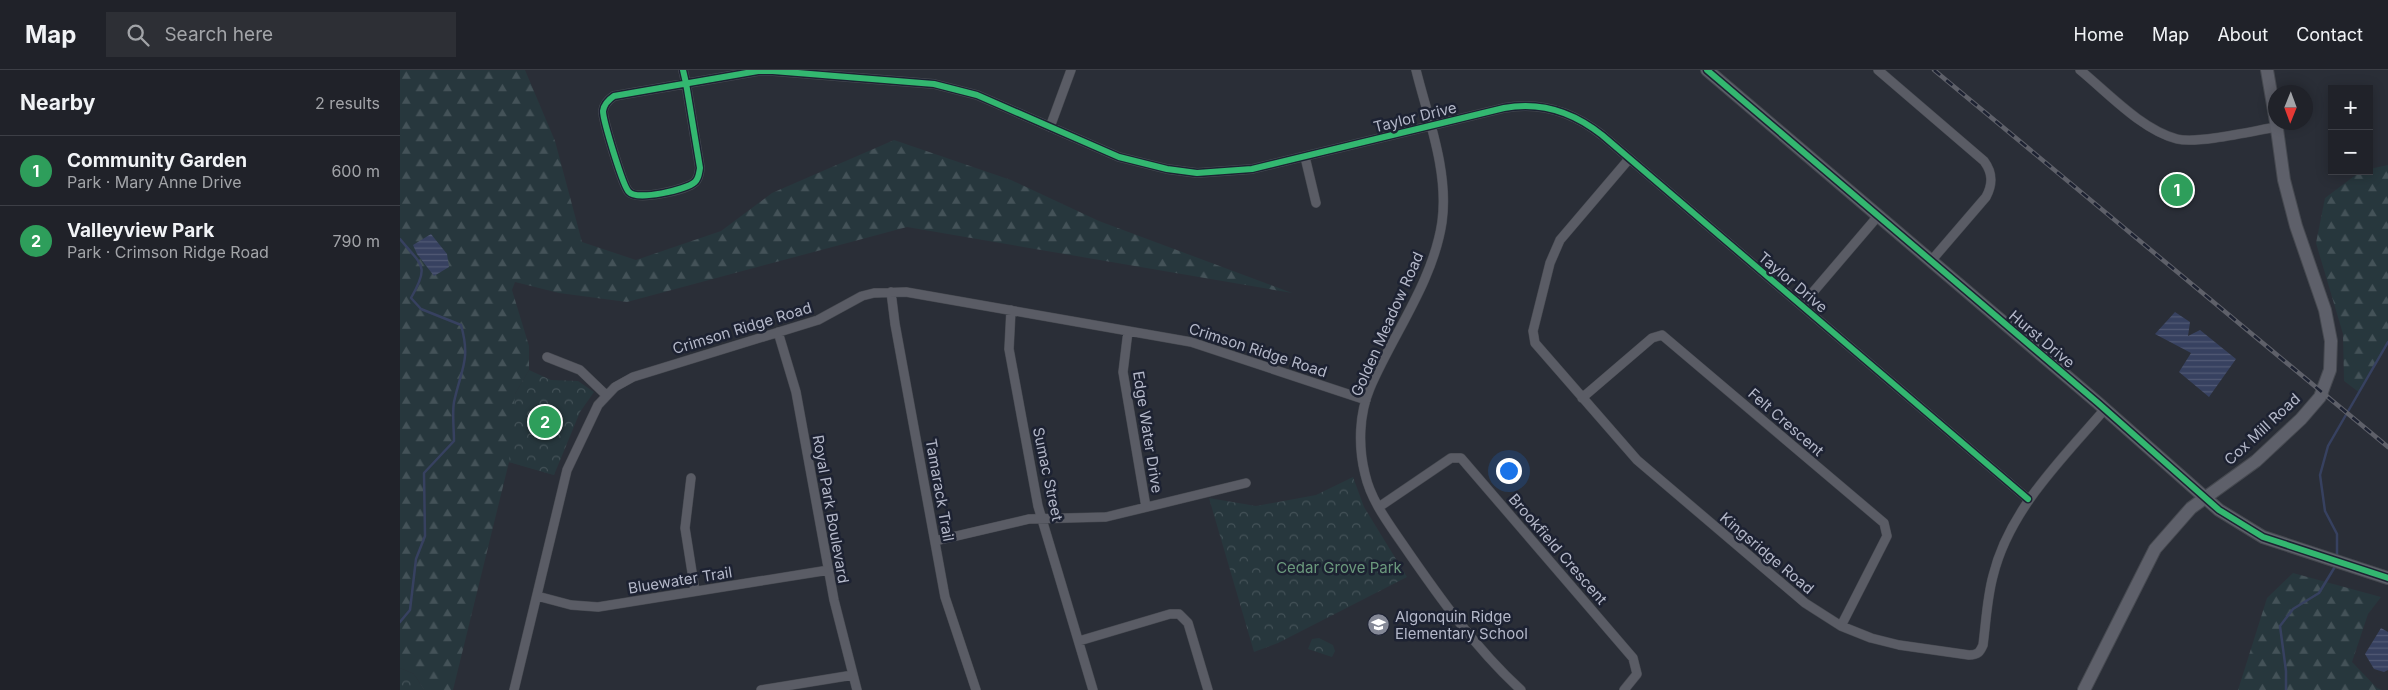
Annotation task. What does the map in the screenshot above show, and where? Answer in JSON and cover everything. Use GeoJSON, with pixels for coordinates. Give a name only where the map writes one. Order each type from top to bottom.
{"type":"FeatureCollection","features":[{"type":"Feature","properties":{"kind":"street"},"geometry":{"type":"LineString","coordinates":[[684,70],[700,168],[699,176],[688,186],[643,197],[634,196],[629,192],[624,183],[604,117],[605,104],[614,96],[686,84]]}},
{"type":"Feature","properties":{"kind":"street","name":"Taylor Drive"},"geometry":{"type":"LineString","coordinates":[[686,84],[773,70],[918,82],[970,93],[1119,157],[1183,172],[1242,171],[1504,108],[1543,107],[1571,115],[1582,121],[1629,159],[2028,499]]}},
{"type":"Feature","properties":{"kind":"street"},"geometry":{"type":"LineString","coordinates":[[1050,126],[1071,70]]}},
{"type":"Feature","properties":{"kind":"street","name":"Golden Meadow Road"},"geometry":{"type":"LineString","coordinates":[[1416,70],[1443,182],[1440,232],[1429,267],[1366,400],[1361,427],[1361,453],[1364,474],[1379,507],[1440,598],[1498,667],[1521,690]]}},
{"type":"Feature","properties":{"kind":"street","name":"Hurst Drive"},"geometry":{"type":"LineString","coordinates":[[1707,70],[2105,409],[2205,498],[2243,526],[2263,537],[2385,577]]}},
{"type":"Feature","properties":{"kind":"street"},"geometry":{"type":"LineString","coordinates":[[1878,70],[1984,161],[1991,176],[1991,187],[1986,197],[1931,261]]}},
{"type":"Feature","properties":{"kind":"street"},"geometry":{"type":"LineString","coordinates":[[2080,70],[2152,129],[2178,139],[2200,139],[2268,126]]}},
{"type":"Feature","properties":{"kind":"street","name":"Cox Mill Road"},"geometry":{"type":"LineString","coordinates":[[2267,70],[2270,85]]}},
{"type":"Feature","properties":{"kind":"street","name":"Cox Mill Road"},"geometry":{"type":"LineString","coordinates":[[2084,690],[2155,549],[2191,508],[2256,461],[2301,419],[2320,397],[2330,370],[2331,341],[2325,310],[2296,226],[2284,180],[2277,130]]}},
{"type":"Feature","properties":{"kind":"street"},"geometry":{"type":"LineString","coordinates":[[1305,157],[1316,203]]}},
{"type":"Feature","properties":{"kind":"street","name":"Kingsridge Road"},"geometry":{"type":"LineString","coordinates":[[1629,159],[1560,240],[1550,263],[1533,331],[1535,343],[1637,460],[1805,603],[1841,626],[1886,642],[1975,655],[1983,645],[1991,583],[1997,563],[2028,499],[2105,409]]}},
{"type":"Feature","properties":{"kind":"street"},"geometry":{"type":"LineString","coordinates":[[1802,305],[1878,216]]}},
{"type":"Feature","properties":{"kind":"street","name":"Crimson Ridge Road"},"geometry":{"type":"LineString","coordinates":[[514,690],[567,470],[592,415],[606,395],[624,382],[646,372],[818,320],[862,296],[892,292],[1011,310],[1207,346],[1366,400]]}},
{"type":"Feature","properties":{"kind":"street","name":"Tamarack Trail"},"geometry":{"type":"LineString","coordinates":[[892,292],[948,607],[976,690]]}},
{"type":"Feature","properties":{"kind":"street","name":"Sumac Street"},"geometry":{"type":"LineString","coordinates":[[1011,310],[1009,349],[1034,486],[1079,641]]}},
{"type":"Feature","properties":{"kind":"street","name":"Edge Water Drive"},"geometry":{"type":"LineString","coordinates":[[1128,331],[1124,377],[1146,507]]}},
{"type":"Feature","properties":{"kind":"street","name":"Royal Park Boulevard"},"geometry":{"type":"LineString","coordinates":[[778,332],[796,392],[829,570],[857,690]]}},
{"type":"Feature","properties":{"kind":"street","name":"Felt Crescent"},"geometry":{"type":"LineString","coordinates":[[1582,398],[1652,338],[1662,335],[1884,523],[1887,536],[1841,626]]}},
{"type":"Feature","properties":{"kind":"street"},"geometry":{"type":"LineString","coordinates":[[547,357],[580,370],[606,395]]}},
{"type":"Feature","properties":{"kind":"street","name":"Brookfield Crescent"},"geometry":{"type":"LineString","coordinates":[[1379,507],[1451,458],[1461,458],[1633,658],[1637,674],[1624,690]]}},
{"type":"Feature","properties":{"kind":"street"},"geometry":{"type":"LineString","coordinates":[[691,478],[685,528],[695,591]]}},
{"type":"Feature","properties":{"kind":"street"},"geometry":{"type":"LineString","coordinates":[[935,540],[1028,519],[1095,519],[1246,483]]}},
{"type":"Feature","properties":{"kind":"street","name":"Bluewater Trail"},"geometry":{"type":"LineString","coordinates":[[537,596],[571,605],[598,607],[829,570]]}},
{"type":"Feature","properties":{"kind":"street"},"geometry":{"type":"LineString","coordinates":[[1093,690],[1079,641],[1170,614],[1179,614],[1188,623],[1208,690]]}},
{"type":"Feature","properties":{"kind":"street"},"geometry":{"type":"LineString","coordinates":[[760,690],[853,675]]}},
{"type":"Feature","properties":{"kind":"green space"},"geometry":{"type":"Polygon","coordinates":[[[400,70],[525,70],[555,141],[582,242],[636,260],[721,231],[772,193],[894,140],[1011,180],[1099,221],[1292,293],[907,227],[627,302],[559,293],[515,282],[512,290],[529,346],[529,370],[515,394],[556,468],[554,475],[509,462],[453,690],[424,690],[414,674],[400,668],[400,70]]]}},
{"type":"Feature","properties":{"kind":"green space"},"geometry":{"type":"Polygon","coordinates":[[[2388,165],[2388,342],[2360,393],[2344,381],[2343,334],[2316,243],[2325,198],[2356,175],[2373,175],[2373,168],[2388,165]]]}},
{"type":"Feature","properties":{"kind":"green space"},"geometry":{"type":"Polygon","coordinates":[[[529,370],[551,380],[578,381],[594,392],[580,412],[554,475],[509,462],[515,394],[529,370]]]}},
{"type":"Feature","properties":{"kind":"green space","name":"Cedar Grove Park"},"geometry":{"type":"Polygon","coordinates":[[[1353,477],[1364,507],[1407,577],[1278,643],[1254,652],[1209,498],[1256,506],[1316,495],[1353,477]]]}},
{"type":"Feature","properties":{"kind":"green space"},"geometry":{"type":"Polygon","coordinates":[[[2293,573],[2381,597],[2368,614],[2352,662],[2377,688],[2382,690],[2238,690],[2267,598],[2293,573]]]}},
{"type":"Feature","properties":{"kind":"green space"},"geometry":{"type":"Polygon","coordinates":[[[1319,638],[1333,645],[1335,651],[1332,657],[1308,649],[1312,639],[1319,638]]]}},
{"type":"Feature","properties":{"kind":"green space"},"geometry":{"type":"Polygon","coordinates":[[[400,668],[414,674],[424,690],[400,690],[400,668]]]}},
{"type":"Feature","properties":{"kind":"water"},"geometry":{"type":"Polygon","coordinates":[[[431,234],[447,254],[449,267],[434,276],[417,254],[413,245],[431,234]]]}},
{"type":"Feature","properties":{"kind":"water"},"geometry":{"type":"Polygon","coordinates":[[[2175,312],[2190,322],[2188,336],[2200,330],[2236,359],[2209,397],[2179,372],[2191,353],[2155,334],[2175,312]]]}},
{"type":"Feature","properties":{"kind":"water"},"geometry":{"type":"Polygon","coordinates":[[[2381,628],[2388,632],[2388,670],[2384,672],[2374,669],[2365,654],[2381,628]]]}},
{"type":"Feature","properties":{"kind":"waterway"},"geometry":{"type":"LineString","coordinates":[[400,239],[421,266],[420,279],[411,298],[421,309],[461,325],[465,347],[464,364],[453,407],[454,441],[424,473],[425,536],[416,559],[410,610],[400,622]]}},
{"type":"Feature","properties":{"kind":"waterway"},"geometry":{"type":"LineString","coordinates":[[2337,557],[2337,534],[2325,511],[2320,475],[2328,446],[2388,342]]}},
{"type":"Feature","properties":{"kind":"waterway"},"geometry":{"type":"LineString","coordinates":[[2286,690],[2286,671],[2280,626],[2293,609],[2319,593],[2336,565]]}},
{"type":"Feature","properties":{"kind":"railway"},"geometry":{"type":"LineString","coordinates":[[1934,70],[2388,447]]}},
{"type":"Feature","properties":{"kind":"cycle path"},"geometry":{"type":"LineString","coordinates":[[683,70],[686,83],[700,168],[698,177],[690,185],[672,191],[651,195],[629,192],[622,178],[606,127],[603,111],[608,101],[614,96],[758,71],[934,84],[977,95],[1119,157],[1167,169],[1197,173],[1252,169],[1504,108],[1531,106],[1556,110],[1580,120],[1602,135],[2028,499]]}},
{"type":"Feature","properties":{"kind":"cycle path"},"geometry":{"type":"LineString","coordinates":[[1707,70],[2098,403],[2219,510],[2263,537],[2388,578]]}},
{"type":"Feature","properties":{"kind":"place","name":"Community Garden"},"geometry":{"type":"Point","coordinates":[2177,190]}},
{"type":"Feature","properties":{"kind":"place","name":"Valleyview Park"},"geometry":{"type":"Point","coordinates":[545,422]}},
{"type":"Feature","properties":{"kind":"place","name":"Algonquin Ridge Elementary School"},"geometry":{"type":"Point","coordinates":[1379,625]}}]}
